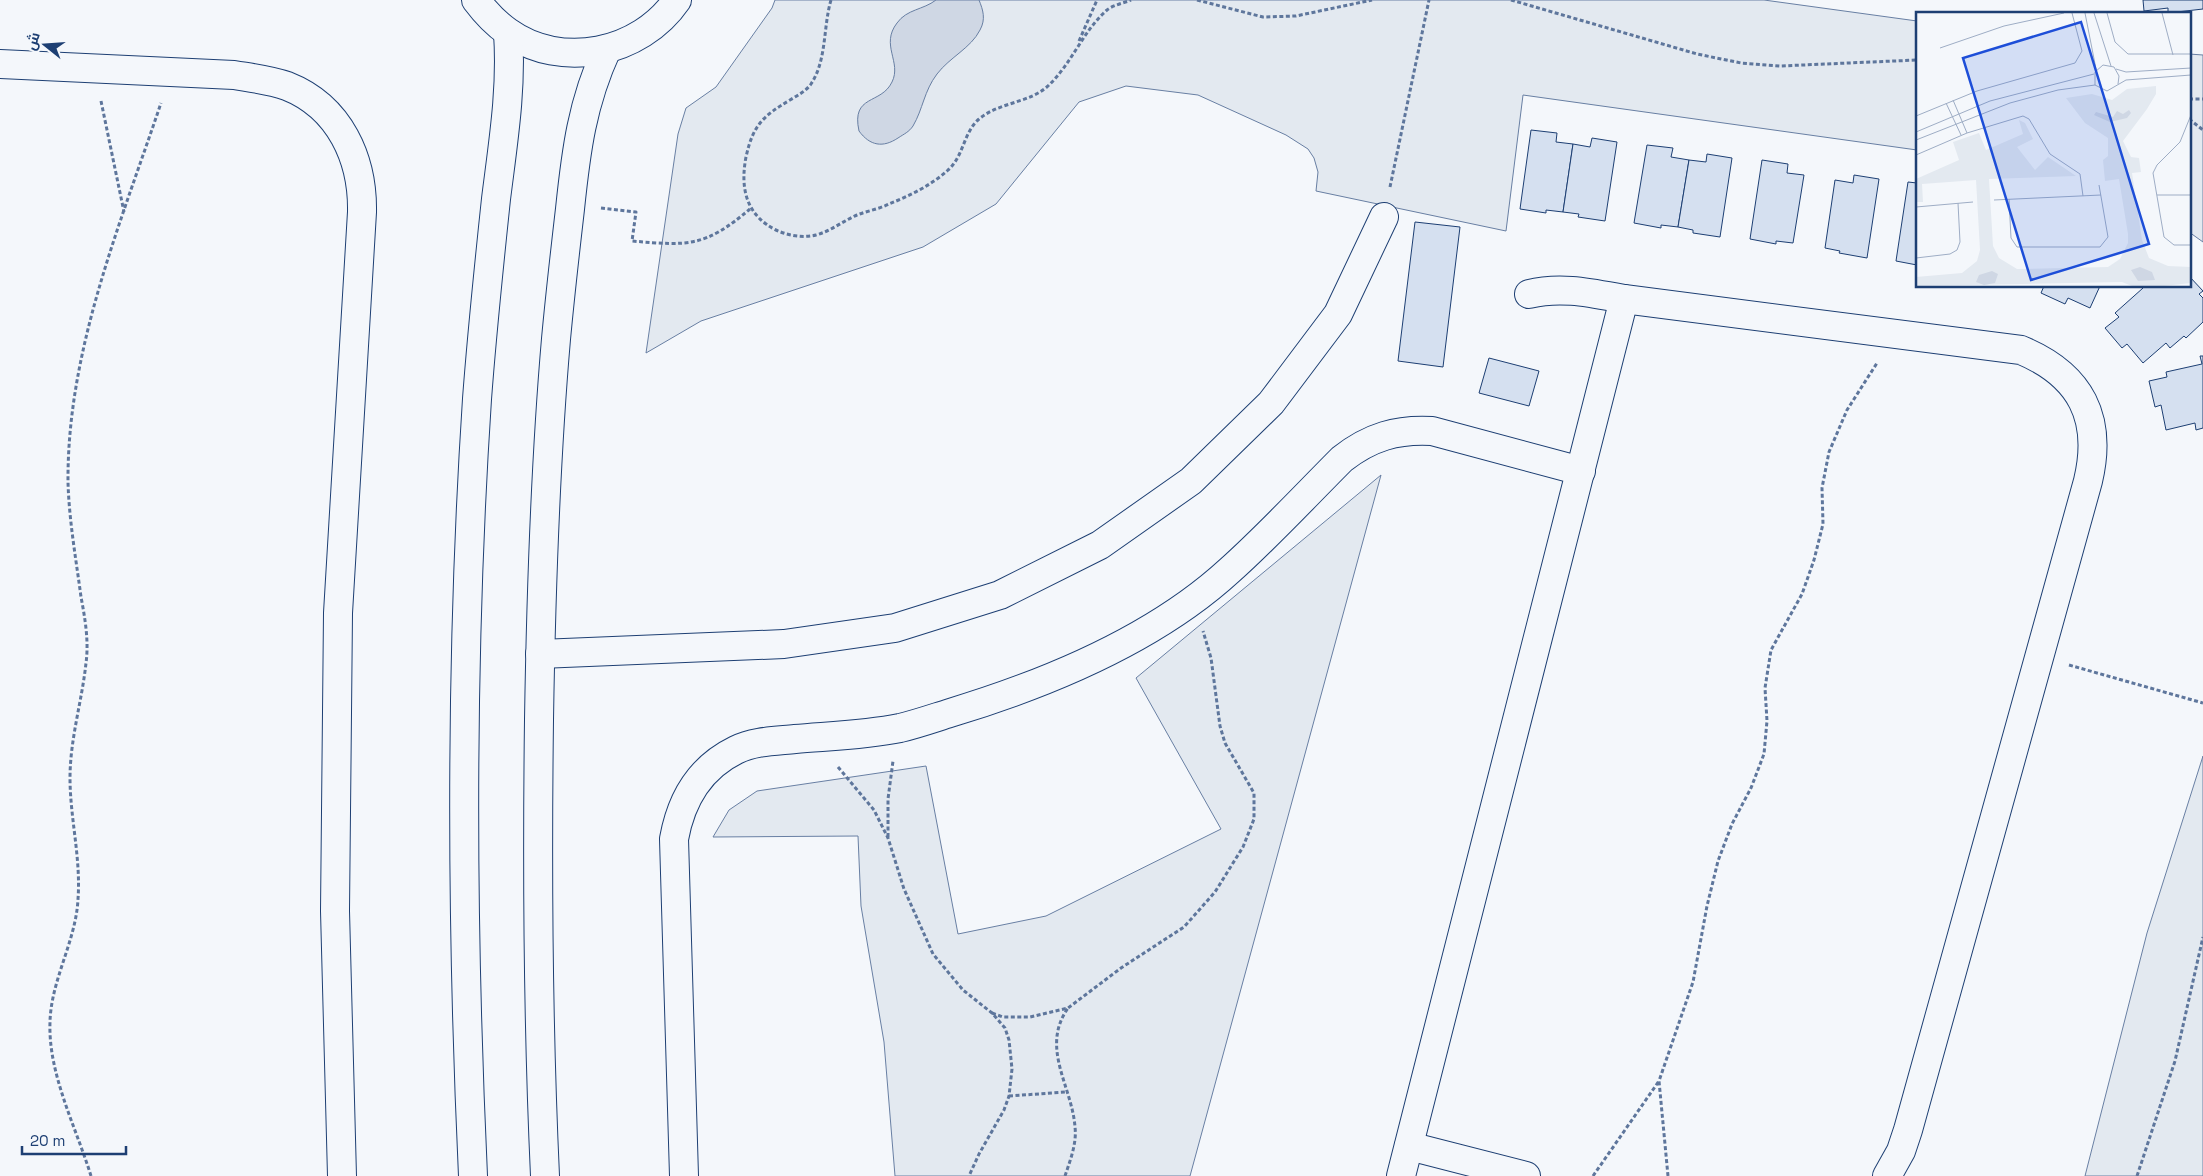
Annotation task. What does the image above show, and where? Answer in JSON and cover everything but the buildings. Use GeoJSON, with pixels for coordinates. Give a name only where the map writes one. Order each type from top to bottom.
{"type":"FeatureCollection","features":[{"type":"Feature","properties":{"kind":"street"},"geometry":{"type":"LineString","coordinates":[[476,0],[489,16],[508,33],[531,44],[556,52],[581,53],[607,49],[631,40],[653,26],[677,0]]}},
{"type":"Feature","properties":{"kind":"street"},"geometry":{"type":"LineString","coordinates":[[473,1176],[467,1051],[464,872],[469,545],[477,398],[487,283],[510,92],[508,33]]}},
{"type":"Feature","properties":{"kind":"street"},"geometry":{"type":"LineString","coordinates":[[545,1176],[539,1046],[537,869],[540,654],[550,403],[570,204],[580,130],[588,95],[607,49]]}},
{"type":"Feature","properties":{"kind":"street"},"geometry":{"type":"LineString","coordinates":[[0,64],[234,75],[265,80],[288,87],[310,99],[329,114],[342,131],[352,150],[360,177],[362,212],[338,613],[335,911],[342,1176]]}},
{"type":"Feature","properties":{"kind":"street"},"geometry":{"type":"LineString","coordinates":[[540,654],[784,644],[894,628],[1000,594],[1100,545],[1191,481],[1271,403],[1338,314],[1384,217]]}},
{"type":"Feature","properties":{"kind":"street"},"geometry":{"type":"LineString","coordinates":[[1529,294],[1552,289],[1566,289],[1895,335],[2022,350],[2056,368],[2070,382],[2081,398],[2089,417],[2094,438],[2093,460],[1908,1130],[1901,1151],[1887,1176]]}},
{"type":"Feature","properties":{"kind":"street"},"geometry":{"type":"LineString","coordinates":[[1401,1176],[1624,298]]}},
{"type":"Feature","properties":{"kind":"street"},"geometry":{"type":"LineString","coordinates":[[684,1176],[674,839],[678,816],[687,794],[701,776],[717,761],[736,750],[757,743],[860,734],[900,728],[990,701],[1054,676],[1133,636],[1193,599],[1229,571],[1342,459],[1357,447],[1374,438],[1392,432],[1432,431],[1581,471]]}},
{"type":"Feature","properties":{"kind":"street"},"geometry":{"type":"LineString","coordinates":[[1409,1146],[1526,1176]]}},
{"type":"Feature","properties":{"kind":"path"},"geometry":{"type":"LineString","coordinates":[[831,0],[824,28],[822,58],[817,72],[810,85],[801,93],[764,116],[755,127],[746,158],[745,197],[750,209],[758,219],[782,232],[792,235],[815,235],[830,230],[857,215],[905,197],[930,183],[951,167],[960,156],[965,139],[977,120],[998,107],[1038,93],[1047,87],[1057,77],[1077,46],[1108,9],[1131,0]]}},
{"type":"Feature","properties":{"kind":"path"},"geometry":{"type":"LineString","coordinates":[[1077,46],[1097,0]]}},
{"type":"Feature","properties":{"kind":"path"},"geometry":{"type":"LineString","coordinates":[[1197,0],[1263,17],[1296,16],[1372,0]]}},
{"type":"Feature","properties":{"kind":"path"},"geometry":{"type":"LineString","coordinates":[[1384,217],[1429,0]]}},
{"type":"Feature","properties":{"kind":"path"},"geometry":{"type":"LineString","coordinates":[[1511,0],[1697,54],[1741,63],[1780,66],[1916,60]]}},
{"type":"Feature","properties":{"kind":"path"},"geometry":{"type":"LineString","coordinates":[[94,68],[124,213]]}},
{"type":"Feature","properties":{"kind":"path"},"geometry":{"type":"LineString","coordinates":[[91,1176],[52,1059],[50,1021],[56,986],[71,939],[78,900],[78,856],[70,779],[72,746],[87,660],[85,624],[68,483],[70,430],[90,325],[104,275],[172,72]]}},
{"type":"Feature","properties":{"kind":"path"},"geometry":{"type":"LineString","coordinates":[[2190,99],[2203,98]]}},
{"type":"Feature","properties":{"kind":"path"},"geometry":{"type":"LineString","coordinates":[[2190,120],[2203,130]]}},
{"type":"Feature","properties":{"kind":"path"},"geometry":{"type":"LineString","coordinates":[[570,204],[636,212],[632,242],[674,245],[694,242],[711,236],[728,227],[750,209]]}},
{"type":"Feature","properties":{"kind":"path"},"geometry":{"type":"LineString","coordinates":[[1593,1176],[1659,1080],[1694,982],[1707,906],[1718,861],[1732,824],[1751,788],[1764,754],[1766,722],[1765,688],[1772,650],[1802,594],[1814,560],[1823,524],[1822,488],[1830,452],[1847,410],[1895,335]]}},
{"type":"Feature","properties":{"kind":"path"},"geometry":{"type":"LineString","coordinates":[[1065,1176],[1076,1129],[1074,1114],[1060,1070],[1056,1042],[1059,1023],[1068,1008],[1121,968],[1184,927],[1204,906],[1230,869],[1243,847],[1252,825],[1254,792],[1225,743],[1220,726],[1211,658],[1193,599]]}},
{"type":"Feature","properties":{"kind":"path"},"geometry":{"type":"LineString","coordinates":[[2039,656],[2203,703]]}},
{"type":"Feature","properties":{"kind":"path"},"geometry":{"type":"LineString","coordinates":[[888,838],[888,799],[892,761],[900,728]]}},
{"type":"Feature","properties":{"kind":"path"},"geometry":{"type":"LineString","coordinates":[[810,738],[850,779],[874,810],[888,838],[904,889],[933,954],[963,990],[992,1014],[1005,1028],[1012,1069],[1009,1096],[1004,1110],[978,1154],[969,1176]]}},
{"type":"Feature","properties":{"kind":"path"},"geometry":{"type":"LineString","coordinates":[[2137,1176],[2175,1061],[2203,937]]}},
{"type":"Feature","properties":{"kind":"path"},"geometry":{"type":"LineString","coordinates":[[992,1014],[1003,1017],[1030,1017],[1068,1008]]}},
{"type":"Feature","properties":{"kind":"path"},"geometry":{"type":"LineString","coordinates":[[1659,1080],[1668,1176]]}},
{"type":"Feature","properties":{"kind":"path"},"geometry":{"type":"LineString","coordinates":[[1009,1096],[1066,1092]]}},
{"type":"Feature","properties":{"kind":"shaded area"},"geometry":{"type":"Polygon","coordinates":[[[775,0],[1764,0],[1916,21],[1916,150],[1523,95],[1506,231],[1316,191],[1318,172],[1314,158],[1308,149],[1286,135],[1198,95],[1126,86],[1079,102],[996,204],[923,247],[701,321],[646,353],[678,134],[686,108],[716,87],[772,8],[775,0]]]}},
{"type":"Feature","properties":{"kind":"shaded area"},"geometry":{"type":"Polygon","coordinates":[[[936,0],[979,0],[983,15],[982,26],[971,42],[937,74],[929,87],[910,130],[887,143],[877,144],[872,142],[859,131],[859,111],[868,101],[887,89],[892,82],[895,67],[890,39],[892,31],[905,15],[936,0]]]}},
{"type":"Feature","properties":{"kind":"shaded area"},"geometry":{"type":"Polygon","coordinates":[[[2190,54],[2203,55],[2203,242],[2190,233],[2190,54]]]}},
{"type":"Feature","properties":{"kind":"shaded area"},"geometry":{"type":"Polygon","coordinates":[[[1381,475],[1190,1176],[895,1176],[884,1042],[861,906],[858,836],[713,837],[729,810],[757,791],[926,766],[958,934],[1046,916],[1221,829],[1136,678],[1381,475]]]}},
{"type":"Feature","properties":{"kind":"shaded area"},"geometry":{"type":"Polygon","coordinates":[[[2203,756],[2203,1176],[2085,1176],[2147,933],[2203,756]]]}}]}
